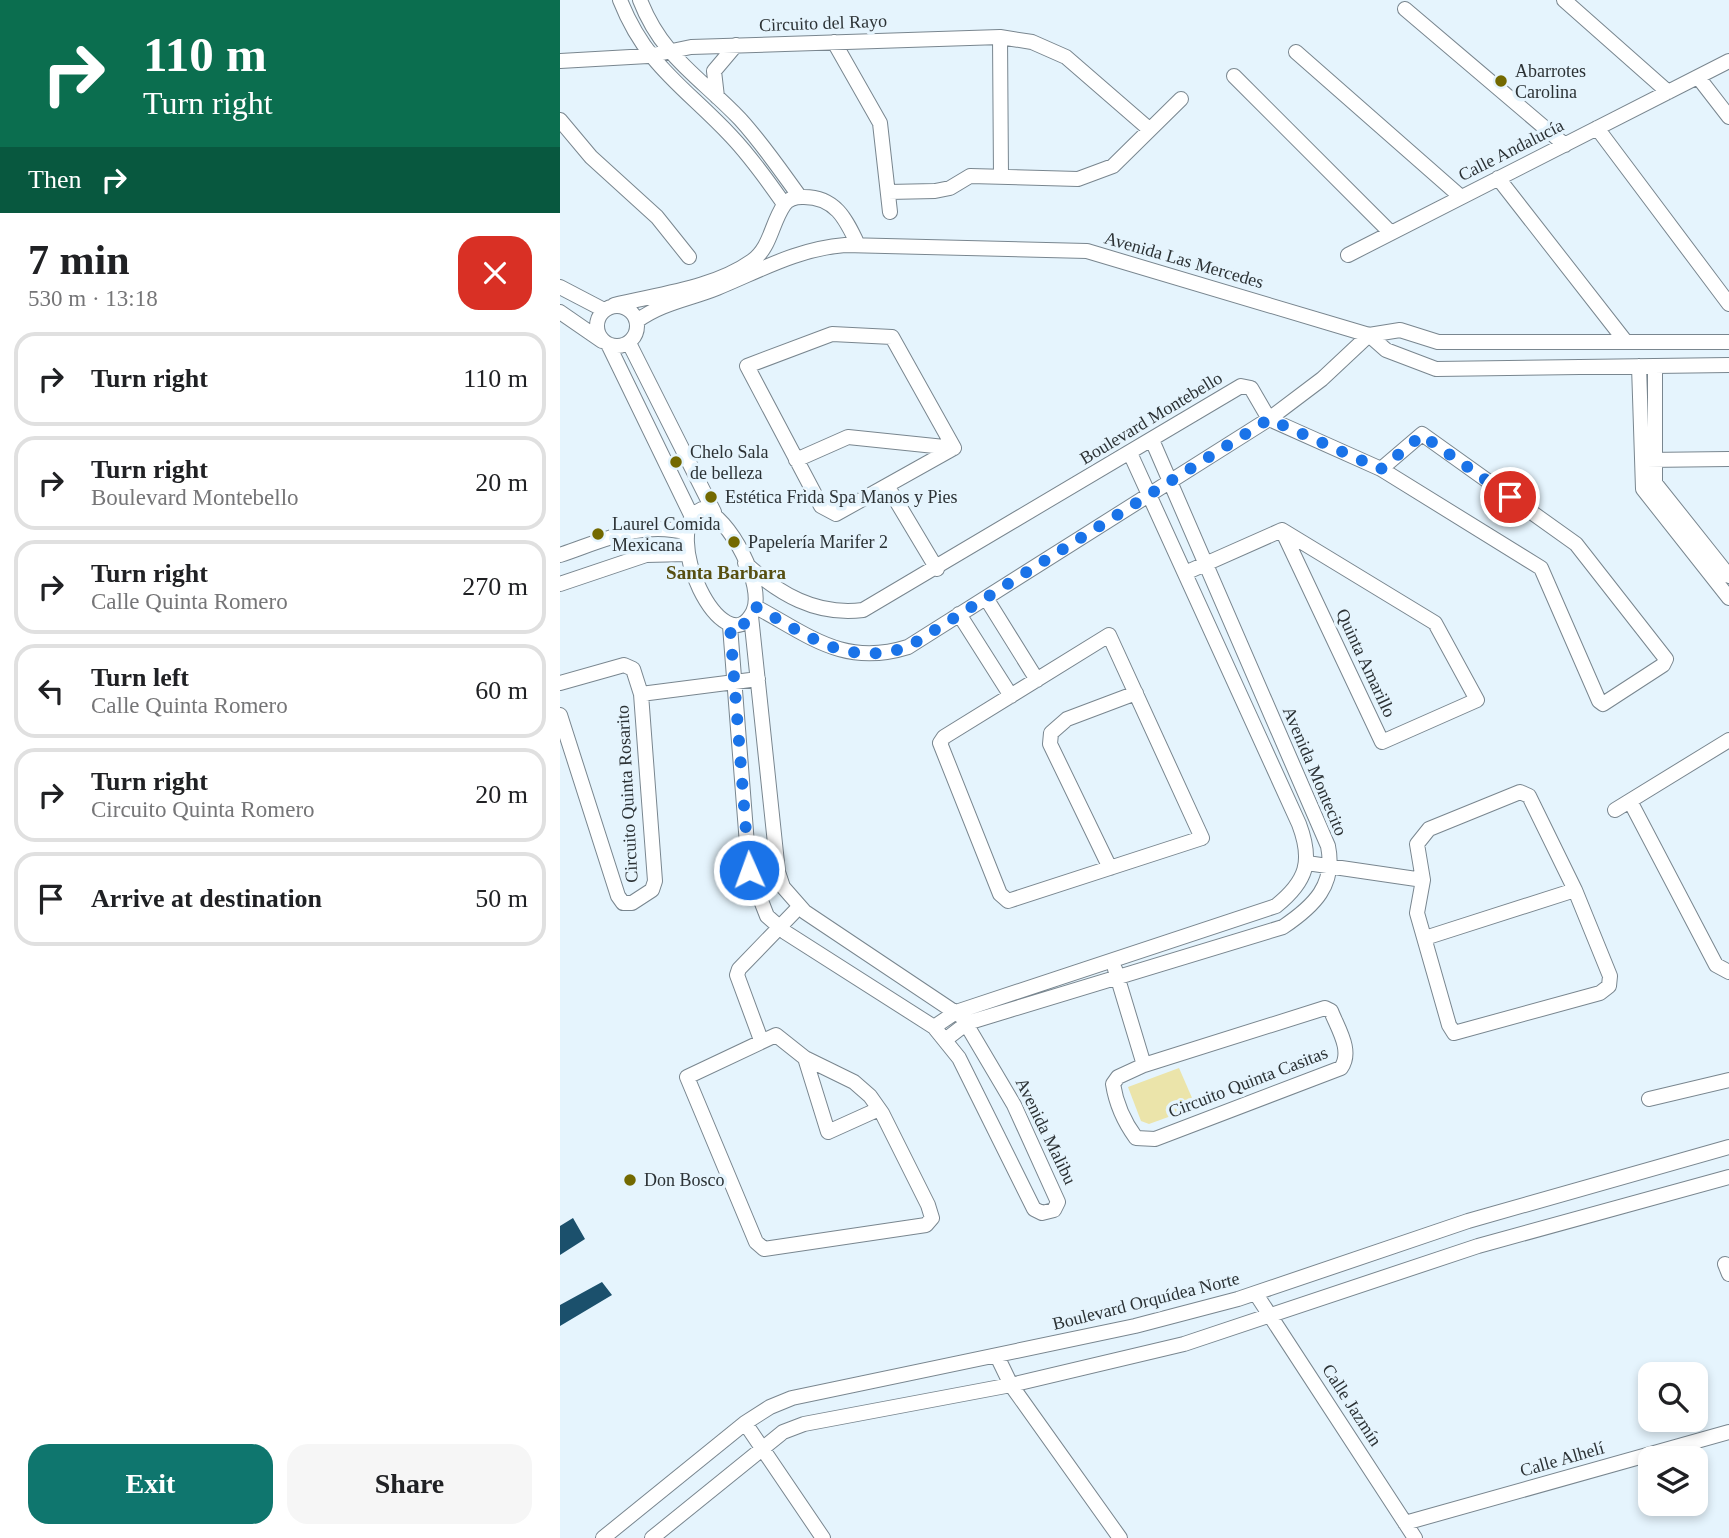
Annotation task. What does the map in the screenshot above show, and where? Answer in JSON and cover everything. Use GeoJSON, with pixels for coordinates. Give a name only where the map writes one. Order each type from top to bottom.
{"type":"FeatureCollection","features":[{"type":"Feature","properties":{"kind":"street"},"geometry":{"type":"LineString","coordinates":[[620,0],[633,32],[649,55],[733,138],[784,204]]}},
{"type":"Feature","properties":{"kind":"street"},"geometry":{"type":"LineString","coordinates":[[640,0],[648,21],[668,51],[718,96],[762,146],[800,197]]}},
{"type":"Feature","properties":{"kind":"street"},"geometry":{"type":"LineString","coordinates":[[1564,0],[1668,92]]}},
{"type":"Feature","properties":{"kind":"street"},"geometry":{"type":"LineString","coordinates":[[1405,9],[1565,145]]}},
{"type":"Feature","properties":{"kind":"street"},"geometry":{"type":"LineString","coordinates":[[1000,37],[1001,177]]}},
{"type":"Feature","properties":{"kind":"street","name":"Circuito del Rayo"},"geometry":{"type":"LineString","coordinates":[[560,61],[649,55],[691,47],[1000,37],[1032,42],[1066,57],[1149,129]]}},
{"type":"Feature","properties":{"kind":"street"},"geometry":{"type":"LineString","coordinates":[[834,42],[880,123],[890,212]]}},
{"type":"Feature","properties":{"kind":"street"},"geometry":{"type":"LineString","coordinates":[[718,96],[714,89],[714,71],[736,45]]}},
{"type":"Feature","properties":{"kind":"street"},"geometry":{"type":"LineString","coordinates":[[1296,52],[1461,197]]}},
{"type":"Feature","properties":{"kind":"street","name":"Calle Andalucía"},"geometry":{"type":"LineString","coordinates":[[1348,255],[1729,61]]}},
{"type":"Feature","properties":{"kind":"street"},"geometry":{"type":"LineString","coordinates":[[1234,76],[1391,233]]}},
{"type":"Feature","properties":{"kind":"street"},"geometry":{"type":"LineString","coordinates":[[1698,77],[1729,117]]}},
{"type":"Feature","properties":{"kind":"street"},"geometry":{"type":"LineString","coordinates":[[705,110],[718,96]]}},
{"type":"Feature","properties":{"kind":"street"},"geometry":{"type":"LineString","coordinates":[[888,192],[935,191],[950,188],[970,176],[1078,178],[1112,166],[1181,99]]}},
{"type":"Feature","properties":{"kind":"street"},"geometry":{"type":"LineString","coordinates":[[560,120],[565,138],[657,217],[688,257]]}},
{"type":"Feature","properties":{"kind":"street"},"geometry":{"type":"LineString","coordinates":[[1597,128],[1729,304]]}},
{"type":"Feature","properties":{"kind":"street"},"geometry":{"type":"LineString","coordinates":[[1498,178],[1626,342]]}},
{"type":"Feature","properties":{"kind":"street"},"geometry":{"type":"LineString","coordinates":[[692,517],[596,325],[609,308],[701,284],[752,261],[766,245],[784,204],[800,197],[825,200],[836,208],[845,216],[858,245]]}},
{"type":"Feature","properties":{"kind":"street"},"geometry":{"type":"LineString","coordinates":[[766,245],[781,258]]}},
{"type":"Feature","properties":{"kind":"street","name":"Avenida Las Mercedes"},"geometry":{"type":"LineString","coordinates":[[637,321],[659,307],[716,289],[781,258],[817,247],[858,245],[1087,251],[1369,335],[1386,350],[1436,369],[1729,365]]}},
{"type":"Feature","properties":{"kind":"street"},"geometry":{"type":"LineString","coordinates":[[560,288],[609,308],[626,307],[637,321],[636,333],[629,342],[618,346],[605,343],[560,312]]}},
{"type":"Feature","properties":{"kind":"street","name":"Avenida Las Mercedes"},"geometry":{"type":"LineString","coordinates":[[1369,335],[1401,330],[1438,342],[1729,342]]}},
{"type":"Feature","properties":{"kind":"street"},"geometry":{"type":"LineString","coordinates":[[832,334],[892,337],[954,447],[888,487],[836,514],[821,506],[747,366],[832,334]]}},
{"type":"Feature","properties":{"kind":"street"},"geometry":{"type":"LineString","coordinates":[[714,512],[702,509],[692,517],[687,533],[687,554],[704,596],[721,619],[730,626],[738,627],[754,612],[827,647],[864,655],[887,654],[908,647],[1269,419],[1322,379],[1369,335]]}},
{"type":"Feature","properties":{"kind":"street"},"geometry":{"type":"LineString","coordinates":[[629,342],[714,512],[738,544],[745,563]]}},
{"type":"Feature","properties":{"kind":"street"},"geometry":{"type":"LineString","coordinates":[[1646,342],[1648,460],[1643,489],[1729,598]]}},
{"type":"Feature","properties":{"kind":"street","name":"Boulevard Montebello"},"geometry":{"type":"LineString","coordinates":[[745,563],[768,583],[796,601],[843,613],[877,605],[1241,386],[1251,388],[1269,419]]}},
{"type":"Feature","properties":{"kind":"street"},"geometry":{"type":"LineString","coordinates":[[1269,419],[1381,469],[1541,568],[1599,701],[1603,704],[1663,665],[1666,659],[1576,544],[1422,435],[1381,469]]}},
{"type":"Feature","properties":{"kind":"street"},"geometry":{"type":"LineString","coordinates":[[796,460],[848,437],[954,447]]}},
{"type":"Feature","properties":{"kind":"street","name":"Avenida Montecito"},"geometry":{"type":"LineString","coordinates":[[1152,440],[1328,846],[1330,869]]}},
{"type":"Feature","properties":{"kind":"street","name":"Avenida Montecito"},"geometry":{"type":"LineString","coordinates":[[1130,453],[1299,824],[1306,842],[1307,863]]}},
{"type":"Feature","properties":{"kind":"street"},"geometry":{"type":"LineString","coordinates":[[1648,460],[1729,459]]}},
{"type":"Feature","properties":{"kind":"street"},"geometry":{"type":"LineString","coordinates":[[1648,460],[1655,483],[1729,576]]}},
{"type":"Feature","properties":{"kind":"street"},"geometry":{"type":"LineString","coordinates":[[888,487],[937,569]]}},
{"type":"Feature","properties":{"kind":"street"},"geometry":{"type":"LineString","coordinates":[[560,555],[630,531],[653,527],[687,533]]}},
{"type":"Feature","properties":{"kind":"street"},"geometry":{"type":"LineString","coordinates":[[1185,573],[1282,530]]}},
{"type":"Feature","properties":{"kind":"street","name":"Quinta Amarillo"},"geometry":{"type":"LineString","coordinates":[[1282,530],[1435,623],[1477,700],[1382,742],[1282,530]]}},
{"type":"Feature","properties":{"kind":"street"},"geometry":{"type":"LineString","coordinates":[[560,584],[646,555],[687,554]]}},
{"type":"Feature","properties":{"kind":"street","name":"Avenida Malibu"},"geometry":{"type":"LineString","coordinates":[[730,626],[749,870],[767,916],[934,1027],[959,1058],[1034,1209],[1042,1213],[1054,1210],[1058,1202],[1014,1105],[967,1023],[956,1012],[799,907],[783,887],[778,872],[758,679],[754,612],[757,599],[745,563]]}},
{"type":"Feature","properties":{"kind":"street"},"geometry":{"type":"LineString","coordinates":[[986,598],[1037,680]]}},
{"type":"Feature","properties":{"kind":"street"},"geometry":{"type":"LineString","coordinates":[[959,614],[1011,696]]}},
{"type":"Feature","properties":{"kind":"street"},"geometry":{"type":"LineString","coordinates":[[1109,635],[1136,693],[1202,838],[1008,901],[1000,894],[940,743],[944,737],[1109,635]]}},
{"type":"Feature","properties":{"kind":"street","name":"Circuito Quinta Rosarito"},"geometry":{"type":"LineString","coordinates":[[560,683],[624,665],[633,669],[641,694],[655,881],[652,890],[632,903],[623,903],[618,897],[560,715]]}},
{"type":"Feature","properties":{"kind":"street"},"geometry":{"type":"LineString","coordinates":[[641,694],[758,679]]}},
{"type":"Feature","properties":{"kind":"street"},"geometry":{"type":"LineString","coordinates":[[1110,868],[1050,744],[1051,733],[1067,719],[1136,693]]}},
{"type":"Feature","properties":{"kind":"street"},"geometry":{"type":"LineString","coordinates":[[1615,810],[1729,740]]}},
{"type":"Feature","properties":{"kind":"street"},"geometry":{"type":"LineString","coordinates":[[1520,792],[1529,796],[1575,890],[1610,976],[1609,986],[1600,993],[1454,1034],[1449,1025],[1417,913],[1423,880],[1417,844],[1422,835],[1520,792]]}},
{"type":"Feature","properties":{"kind":"street"},"geometry":{"type":"LineString","coordinates":[[1630,801],[1716,965],[1729,972]]}},
{"type":"Feature","properties":{"kind":"street"},"geometry":{"type":"LineString","coordinates":[[934,1027],[956,1012],[1276,906],[1290,894],[1307,863],[1330,869],[1423,880]]}},
{"type":"Feature","properties":{"kind":"street"},"geometry":{"type":"LineString","coordinates":[[945,1040],[967,1023],[1283,927],[1318,900],[1327,884],[1330,869]]}},
{"type":"Feature","properties":{"kind":"street"},"geometry":{"type":"LineString","coordinates":[[1425,938],[1575,890]]}},
{"type":"Feature","properties":{"kind":"street"},"geometry":{"type":"LineString","coordinates":[[761,1040],[737,975],[739,969],[799,907]]}},
{"type":"Feature","properties":{"kind":"street"},"geometry":{"type":"LineString","coordinates":[[1112,960],[1144,1065]]}},
{"type":"Feature","properties":{"kind":"street","name":"Circuito Quinta Casitas"},"geometry":{"type":"LineString","coordinates":[[1325,1008],[1331,1011],[1346,1049],[1347,1060],[1333,1073],[1144,1141],[1136,1138],[1129,1129],[1113,1084],[1118,1077],[1144,1065],[1325,1008]]}},
{"type":"Feature","properties":{"kind":"street"},"geometry":{"type":"LineString","coordinates":[[776,1035],[804,1058],[854,1082],[879,1109],[928,1205],[932,1218],[926,1226],[764,1249],[756,1242],[687,1077],[776,1035]]}},
{"type":"Feature","properties":{"kind":"street"},"geometry":{"type":"LineString","coordinates":[[804,1058],[828,1132],[879,1109]]}},
{"type":"Feature","properties":{"kind":"street"},"geometry":{"type":"LineString","coordinates":[[1649,1099],[1729,1080]]}},
{"type":"Feature","properties":{"kind":"street","name":"Boulevard Orquídea Norte"},"geometry":{"type":"LineString","coordinates":[[603,1538],[745,1423],[770,1407],[792,1398],[1135,1326],[1255,1294],[1468,1221],[1729,1147]]}},
{"type":"Feature","properties":{"kind":"street"},"geometry":{"type":"LineString","coordinates":[[652,1538],[783,1432],[804,1424],[1010,1385],[1184,1344],[1478,1246],[1729,1177]]}},
{"type":"Feature","properties":{"kind":"street","name":"Calle Jazmín"},"geometry":{"type":"LineString","coordinates":[[1255,1294],[1415,1538]]}},
{"type":"Feature","properties":{"kind":"street"},"geometry":{"type":"LineString","coordinates":[[997,1356],[1010,1385],[1120,1538]]}},
{"type":"Feature","properties":{"kind":"street"},"geometry":{"type":"LineString","coordinates":[[745,1423],[823,1538]]}},
{"type":"Feature","properties":{"kind":"street","name":"Calle Alhelí"},"geometry":{"type":"LineString","coordinates":[[1405,1523],[1729,1432]]}},
{"type":"Feature","properties":{"kind":"shaded area"},"geometry":{"type":"Polygon","coordinates":[[[1179,1068],[1196,1107],[1149,1124],[1141,1121],[1128,1087],[1179,1068]]]}},
{"type":"Feature","properties":{"kind":"building"},"geometry":{"type":"Polygon","coordinates":[[[573,1218],[585,1239],[560,1255],[560,1226],[573,1218]]]}},
{"type":"Feature","properties":{"kind":"building"},"geometry":{"type":"Polygon","coordinates":[[[602,1282],[612,1295],[560,1326],[560,1305],[602,1282]]]}},
{"type":"Feature","properties":{"kind":"place","name":"Abarrotes Carolina"},"geometry":{"type":"Point","coordinates":[1501,81]}},
{"type":"Feature","properties":{"kind":"place","name":"Chelo Sala de belleza"},"geometry":{"type":"Point","coordinates":[676,462]}},
{"type":"Feature","properties":{"kind":"place","name":"Estética Frida Spa Manos y Pies"},"geometry":{"type":"Point","coordinates":[711,497]}},
{"type":"Feature","properties":{"kind":"place","name":"Laurel Comida Mexicana"},"geometry":{"type":"Point","coordinates":[598,534]}},
{"type":"Feature","properties":{"kind":"place","name":"Papelería Marifer 2"},"geometry":{"type":"Point","coordinates":[734,542]}},
{"type":"Feature","properties":{"kind":"place","name":"Don Bosco"},"geometry":{"type":"Point","coordinates":[630,1180]}},
{"type":"Feature","properties":{"kind":"district","name":"Santa Barbara"},"geometry":{"type":"Point","coordinates":[726,572]}},
{"type":"Feature","properties":{"kind":"route"},"geometry":{"type":"LineString","coordinates":[[749,870],[730,626],[738,627],[748,622],[756,607],[827,647],[842,651],[864,655],[887,654],[908,647],[1269,419],[1381,469],[1422,435],[1510,497]]}}]}
